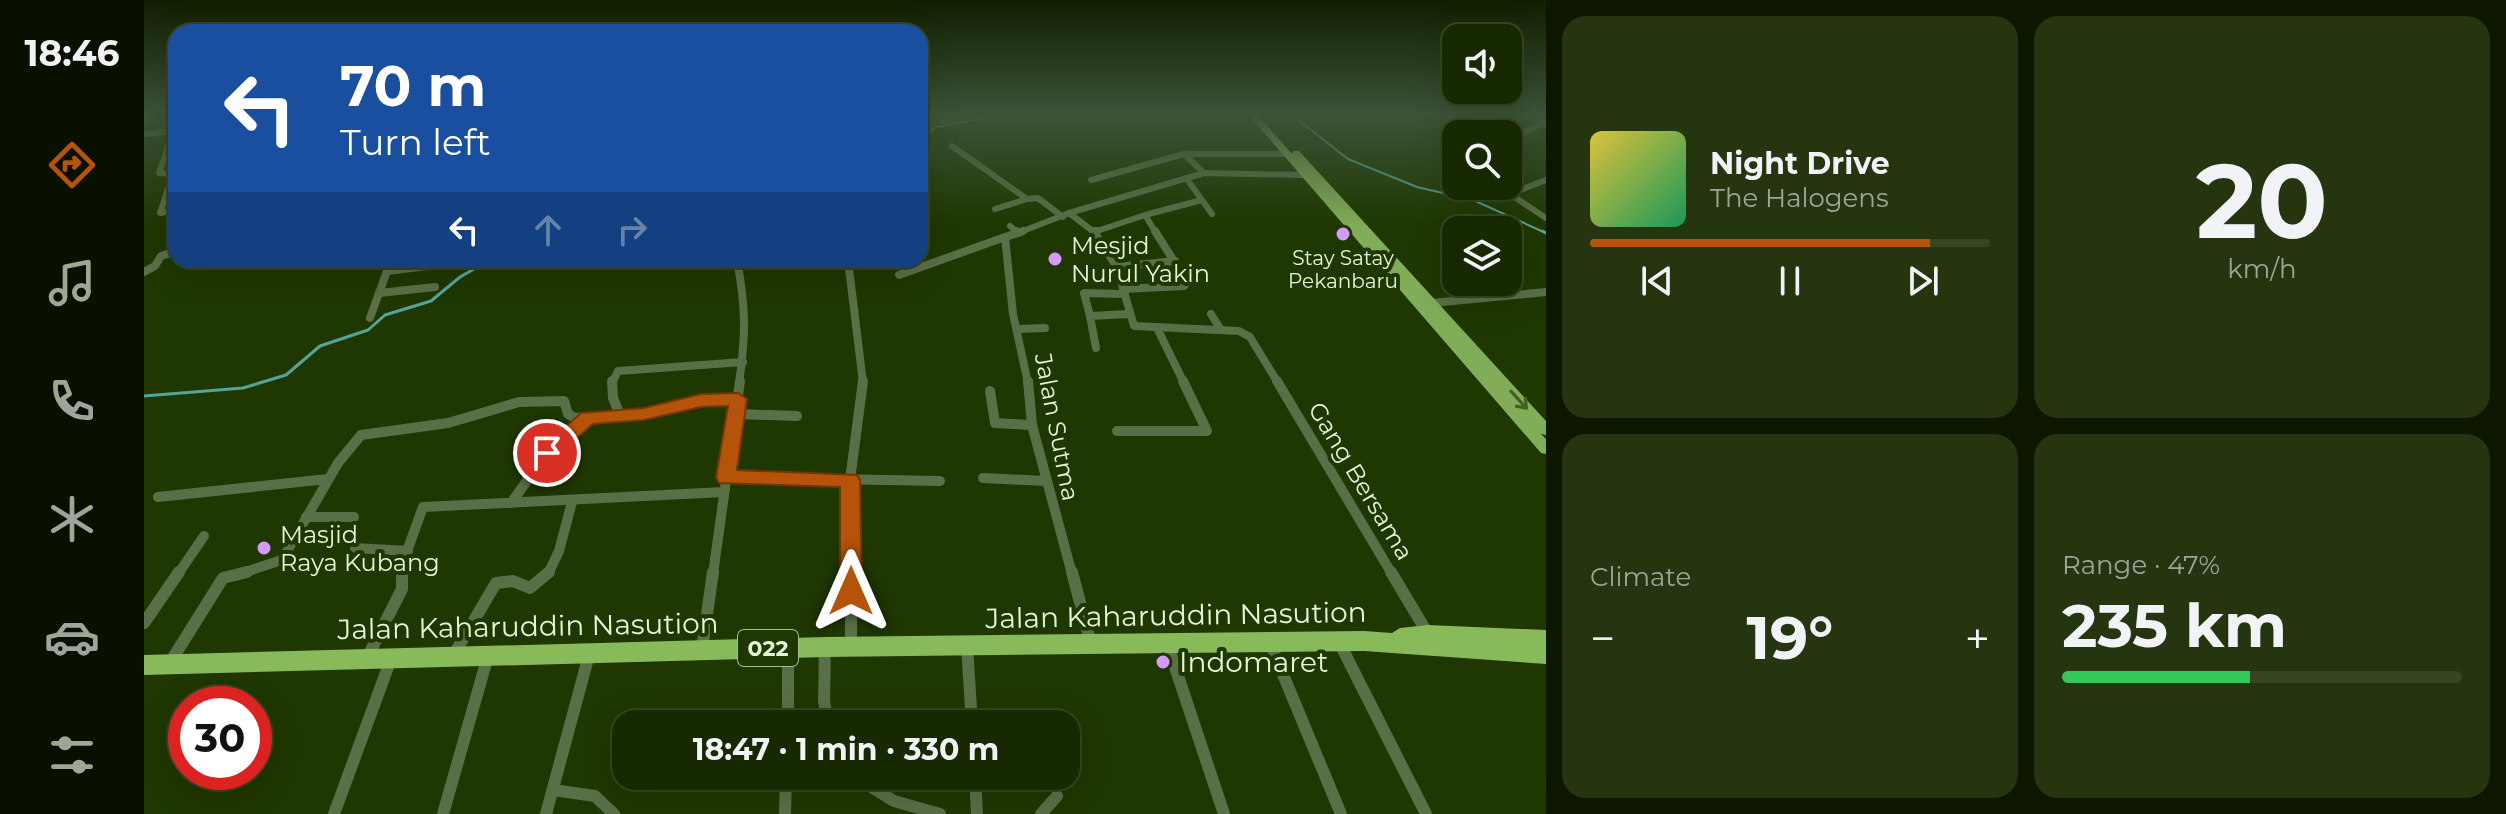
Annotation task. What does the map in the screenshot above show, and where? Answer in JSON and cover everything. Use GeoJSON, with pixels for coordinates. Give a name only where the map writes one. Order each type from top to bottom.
{"type":"FeatureCollection","features":[{"type":"Feature","properties":{"kind":"highway","name":"Jalan Kaharuddin Nasution"},"geometry":{"type":"LineString","coordinates":[[1431,640],[1546,654]]}},
{"type":"Feature","properties":{"kind":"highway","name":"Jalan Kaharuddin Nasution"},"geometry":{"type":"LineString","coordinates":[[144,665],[788,647],[1546,640]]}},
{"type":"Feature","properties":{"kind":"main road"},"geometry":{"type":"LineString","coordinates":[[1283,151],[1546,449]]}},
{"type":"Feature","properties":{"kind":"main road"},"geometry":{"type":"LineString","coordinates":[[1295,151],[1543,424]]}},
{"type":"Feature","properties":{"kind":"main road"},"geometry":{"type":"LineString","coordinates":[[1355,235],[1370,235]]}},
{"type":"Feature","properties":{"kind":"street"},"geometry":{"type":"LineString","coordinates":[[167,151],[159,173],[168,174]]}},
{"type":"Feature","properties":{"kind":"street"},"geometry":{"type":"LineString","coordinates":[[959,151],[1027,199]]}},
{"type":"Feature","properties":{"kind":"street"},"geometry":{"type":"LineString","coordinates":[[1091,180],[1184,154],[1286,154]]}},
{"type":"Feature","properties":{"kind":"street"},"geometry":{"type":"LineString","coordinates":[[1184,154],[1204,173]]}},
{"type":"Feature","properties":{"kind":"street"},"geometry":{"type":"LineString","coordinates":[[928,265],[1005,237],[1014,229],[1204,173],[1302,175]]}},
{"type":"Feature","properties":{"kind":"street"},"geometry":{"type":"LineString","coordinates":[[1186,178],[1212,214]]}},
{"type":"Feature","properties":{"kind":"street"},"geometry":{"type":"LineString","coordinates":[[1546,180],[1511,193],[1511,196],[1546,218]]}},
{"type":"Feature","properties":{"kind":"street"},"geometry":{"type":"LineString","coordinates":[[168,192],[160,213],[168,212]]}},
{"type":"Feature","properties":{"kind":"street"},"geometry":{"type":"LineString","coordinates":[[995,209],[1038,198],[1094,232],[1117,267],[1175,261]]}},
{"type":"Feature","properties":{"kind":"street"},"geometry":{"type":"LineString","coordinates":[[1094,232],[1202,200]]}},
{"type":"Feature","properties":{"kind":"street"},"geometry":{"type":"LineString","coordinates":[[1096,348],[1084,293],[1187,285],[1145,215]]}},
{"type":"Feature","properties":{"kind":"street","name":"Jalan Sutma"},"geometry":{"type":"LineString","coordinates":[[1005,237],[1032,425],[1091,644]]}},
{"type":"Feature","properties":{"kind":"street"},"geometry":{"type":"LineString","coordinates":[[144,272],[168,254]]}},
{"type":"Feature","properties":{"kind":"street"},"geometry":{"type":"LineString","coordinates":[[370,318],[388,268]]}},
{"type":"Feature","properties":{"kind":"street"},"geometry":{"type":"LineString","coordinates":[[387,271],[403,268]]}},
{"type":"Feature","properties":{"kind":"street"},"geometry":{"type":"LineString","coordinates":[[702,649],[743,362],[746,307],[739,268]]}},
{"type":"Feature","properties":{"kind":"street"},"geometry":{"type":"LineString","coordinates":[[849,268],[863,380],[850,480],[851,646]]}},
{"type":"Feature","properties":{"kind":"street"},"geometry":{"type":"LineString","coordinates":[[899,275],[919,268]]}},
{"type":"Feature","properties":{"kind":"street"},"geometry":{"type":"LineString","coordinates":[[1120,278],[1134,326],[1221,330]]}},
{"type":"Feature","properties":{"kind":"street"},"geometry":{"type":"LineString","coordinates":[[379,293],[435,287]]}},
{"type":"Feature","properties":{"kind":"street"},"geometry":{"type":"LineString","coordinates":[[1432,303],[1542,292],[1546,300]]}},
{"type":"Feature","properties":{"kind":"street"},"geometry":{"type":"LineString","coordinates":[[1090,316],[1130,314]]}},
{"type":"Feature","properties":{"kind":"street"},"geometry":{"type":"LineString","coordinates":[[1211,314],[1221,330]]}},
{"type":"Feature","properties":{"kind":"street"},"geometry":{"type":"LineString","coordinates":[[1017,329],[1045,328]]}},
{"type":"Feature","properties":{"kind":"street"},"geometry":{"type":"LineString","coordinates":[[1117,431],[1207,431],[1157,328]]}},
{"type":"Feature","properties":{"kind":"street","name":"Gang Bersama"},"geometry":{"type":"LineString","coordinates":[[1221,330],[1245,333],[1259,349],[1431,640]]}},
{"type":"Feature","properties":{"kind":"street"},"geometry":{"type":"LineString","coordinates":[[620,415],[611,385],[612,377],[618,371],[743,362]]}},
{"type":"Feature","properties":{"kind":"street"},"geometry":{"type":"LineString","coordinates":[[990,391],[995,423],[1032,425]]}},
{"type":"Feature","properties":{"kind":"street"},"geometry":{"type":"LineString","coordinates":[[169,664],[223,578],[278,563],[328,479],[357,438],[368,433],[448,423],[486,409],[536,400],[564,401],[571,417],[588,417],[663,411],[701,401],[738,399]]}},
{"type":"Feature","properties":{"kind":"street"},"geometry":{"type":"LineString","coordinates":[[736,414],[797,416]]}},
{"type":"Feature","properties":{"kind":"street"},"geometry":{"type":"LineString","coordinates":[[511,503],[547,453],[588,417]]}},
{"type":"Feature","properties":{"kind":"street"},"geometry":{"type":"LineString","coordinates":[[726,477],[940,481]]}},
{"type":"Feature","properties":{"kind":"street"},"geometry":{"type":"LineString","coordinates":[[983,478],[1045,481]]}},
{"type":"Feature","properties":{"kind":"street"},"geometry":{"type":"LineString","coordinates":[[158,497],[328,479]]}},
{"type":"Feature","properties":{"kind":"street"},"geometry":{"type":"LineString","coordinates":[[367,658],[402,589],[402,565],[423,507],[572,502],[724,492]]}},
{"type":"Feature","properties":{"kind":"street"},"geometry":{"type":"LineString","coordinates":[[453,656],[496,583],[513,581],[530,588],[546,578],[572,502]]}},
{"type":"Feature","properties":{"kind":"street"},"geometry":{"type":"LineString","coordinates":[[306,517],[354,517]]}},
{"type":"Feature","properties":{"kind":"street"},"geometry":{"type":"LineString","coordinates":[[144,623],[204,536]]}},
{"type":"Feature","properties":{"kind":"street"},"geometry":{"type":"LineString","coordinates":[[355,548],[408,551]]}},
{"type":"Feature","properties":{"kind":"street"},"geometry":{"type":"LineString","coordinates":[[1339,642],[1426,814]]}},
{"type":"Feature","properties":{"kind":"street"},"geometry":{"type":"LineString","coordinates":[[1167,643],[1224,814]]}},
{"type":"Feature","properties":{"kind":"street"},"geometry":{"type":"LineString","coordinates":[[1270,643],[1341,814]]}},
{"type":"Feature","properties":{"kind":"street"},"geometry":{"type":"LineString","coordinates":[[967,646],[971,710]]}},
{"type":"Feature","properties":{"kind":"street"},"geometry":{"type":"LineString","coordinates":[[788,647],[788,710]]}},
{"type":"Feature","properties":{"kind":"street"},"geometry":{"type":"LineString","coordinates":[[825,647],[826,710]]}},
{"type":"Feature","properties":{"kind":"street"},"geometry":{"type":"LineString","coordinates":[[546,814],[589,654]]}},
{"type":"Feature","properties":{"kind":"street"},"geometry":{"type":"LineString","coordinates":[[443,814],[488,656]]}},
{"type":"Feature","properties":{"kind":"street"},"geometry":{"type":"LineString","coordinates":[[334,814],[391,659]]}},
{"type":"Feature","properties":{"kind":"street"},"geometry":{"type":"LineString","coordinates":[[553,790],[582,791],[600,796],[614,814]]}},
{"type":"Feature","properties":{"kind":"street"},"geometry":{"type":"LineString","coordinates":[[785,814],[786,790]]}},
{"type":"Feature","properties":{"kind":"street"},"geometry":{"type":"LineString","coordinates":[[869,790],[909,808],[940,814]]}},
{"type":"Feature","properties":{"kind":"street"},"geometry":{"type":"LineString","coordinates":[[976,790],[977,814]]}},
{"type":"Feature","properties":{"kind":"street"},"geometry":{"type":"LineString","coordinates":[[1041,814],[1057,796]]}},
{"type":"Feature","properties":{"kind":"waterway"},"geometry":{"type":"LineString","coordinates":[[1338,151],[1348,159],[1417,187],[1473,200],[1546,233]]}},
{"type":"Feature","properties":{"kind":"waterway"},"geometry":{"type":"LineString","coordinates":[[1542,231],[1546,233]]}},
{"type":"Feature","properties":{"kind":"waterway"},"geometry":{"type":"LineString","coordinates":[[144,396],[243,388],[286,375],[320,346],[368,330],[385,315],[431,301],[476,268]]}},
{"type":"Feature","properties":{"kind":"place","name":"Stay Satay Pekanbaru"},"geometry":{"type":"Point","coordinates":[1343,234]}},
{"type":"Feature","properties":{"kind":"place","name":"Mesjid Nurul Yakin"},"geometry":{"type":"Point","coordinates":[1055,259]}},
{"type":"Feature","properties":{"kind":"place","name":"Masjid Raya Kubang"},"geometry":{"type":"Point","coordinates":[264,548]}},
{"type":"Feature","properties":{"kind":"place","name":"Indomaret"},"geometry":{"type":"Point","coordinates":[1163,662]}},
{"type":"Feature","properties":{"kind":"route"},"geometry":{"type":"LineString","coordinates":[[547,453],[588,417],[644,414],[701,401],[738,399],[726,477],[850,480],[851,591]]}}]}
